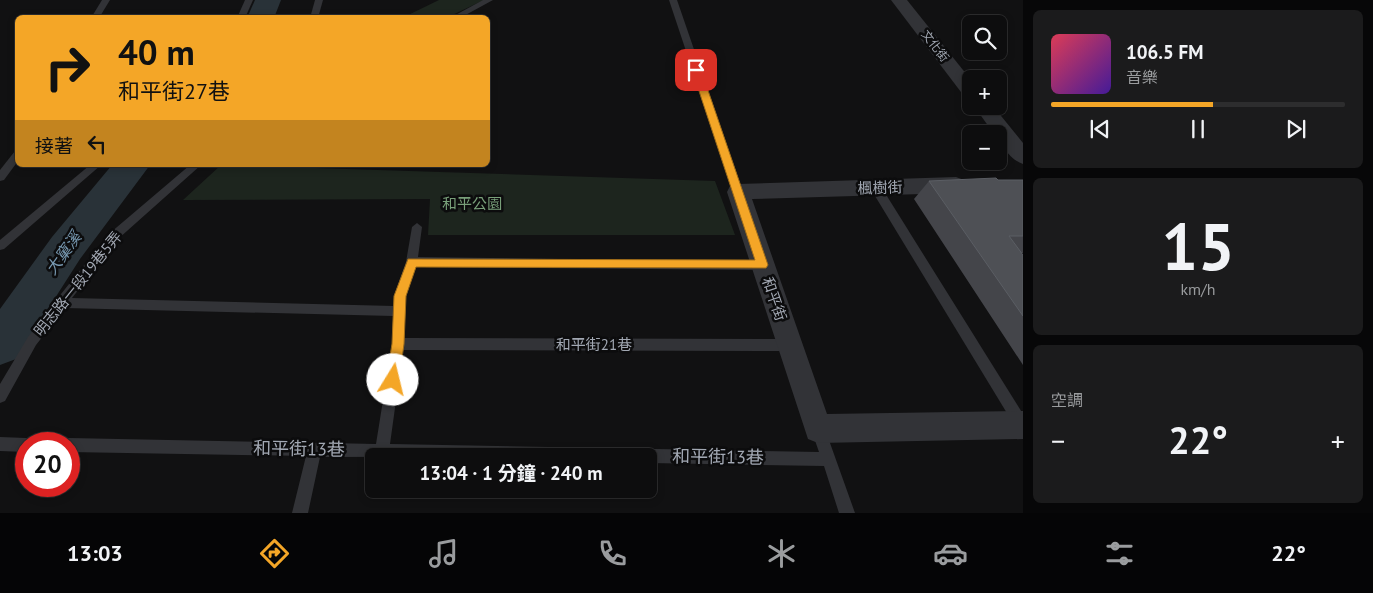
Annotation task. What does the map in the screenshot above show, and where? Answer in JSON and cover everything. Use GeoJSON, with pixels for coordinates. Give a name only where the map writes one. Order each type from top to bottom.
{"type":"FeatureCollection","features":[{"type":"Feature","properties":{"kind":"street","name":"文化街"},"geometry":{"type":"LineString","coordinates":[[899,0],[962,80]]}},
{"type":"Feature","properties":{"kind":"street"},"geometry":{"type":"LineString","coordinates":[[990,115],[1023,157]]}},
{"type":"Feature","properties":{"kind":"street","name":"楓樹街"},"geometry":{"type":"LineString","coordinates":[[738,192],[974,184]]}},
{"type":"Feature","properties":{"kind":"street","name":"和平街"},"geometry":{"type":"LineString","coordinates":[[738,192],[818,429]]}},
{"type":"Feature","properties":{"kind":"street"},"geometry":{"type":"LineString","coordinates":[[818,429],[1022,425]]}},
{"type":"Feature","properties":{"kind":"lane"},"geometry":{"type":"LineString","coordinates":[[97,15],[106,0]]}},
{"type":"Feature","properties":{"kind":"lane"},"geometry":{"type":"LineString","coordinates":[[242,15],[250,0]]}},
{"type":"Feature","properties":{"kind":"lane"},"geometry":{"type":"LineString","coordinates":[[315,15],[319,0]]}},
{"type":"Feature","properties":{"kind":"lane"},"geometry":{"type":"LineString","coordinates":[[459,15],[489,0]]}},
{"type":"Feature","properties":{"kind":"lane","name":"和平街"},"geometry":{"type":"LineString","coordinates":[[673,0],[738,192]]}},
{"type":"Feature","properties":{"kind":"lane"},"geometry":{"type":"LineString","coordinates":[[0,177],[15,156]]}},
{"type":"Feature","properties":{"kind":"lane"},"geometry":{"type":"LineString","coordinates":[[0,246],[94,167]]}},
{"type":"Feature","properties":{"kind":"lane","name":"明志路一段19巷5弄"},"geometry":{"type":"LineString","coordinates":[[0,397],[32,341],[114,236],[194,167]]}},
{"type":"Feature","properties":{"kind":"lane"},"geometry":{"type":"LineString","coordinates":[[876,188],[1022,425]]}},
{"type":"Feature","properties":{"kind":"lane"},"geometry":{"type":"LineString","coordinates":[[382,448],[398,344],[400,296],[412,262],[417,227]]}},
{"type":"Feature","properties":{"kind":"lane"},"geometry":{"type":"LineString","coordinates":[[412,262],[762,265]]}},
{"type":"Feature","properties":{"kind":"lane"},"geometry":{"type":"LineString","coordinates":[[61,303],[399,311]]}},
{"type":"Feature","properties":{"kind":"lane","name":"和平街21巷"},"geometry":{"type":"LineString","coordinates":[[398,344],[790,345]]}},
{"type":"Feature","properties":{"kind":"lane","name":"和平街"},"geometry":{"type":"LineString","coordinates":[[818,429],[847,513]]}},
{"type":"Feature","properties":{"kind":"lane"},"geometry":{"type":"LineString","coordinates":[[0,444],[15,445]]}},
{"type":"Feature","properties":{"kind":"lane","name":"和平街13巷"},"geometry":{"type":"LineString","coordinates":[[80,445],[365,450]]}},
{"type":"Feature","properties":{"kind":"lane"},"geometry":{"type":"LineString","coordinates":[[300,513],[314,449]]}},
{"type":"Feature","properties":{"kind":"lane","name":"和平街13巷"},"geometry":{"type":"LineString","coordinates":[[657,456],[828,459]]}},
{"type":"Feature","properties":{"kind":"green space"},"geometry":{"type":"Polygon","coordinates":[[[439,0],[484,0],[452,15],[408,15],[439,0]]]}},
{"type":"Feature","properties":{"kind":"green space","name":"和平公園"},"geometry":{"type":"Polygon","coordinates":[[[219,167],[283,167],[715,181],[735,235],[428,235],[430,199],[183,200],[219,167]]]}},
{"type":"Feature","properties":{"kind":"building"},"geometry":{"type":"Polygon","coordinates":[[[996,178],[998,180],[1023,180],[1023,236],[1009,236],[1023,255],[1023,316],[929,181],[996,178]]]}},
{"type":"Feature","properties":{"kind":"waterway","name":"大窠溪"},"geometry":{"type":"LineString","coordinates":[[261,15],[268,0]]}},
{"type":"Feature","properties":{"kind":"waterway","name":"大窠溪"},"geometry":{"type":"LineString","coordinates":[[0,345],[66,248],[130,167]]}},
{"type":"Feature","properties":{"kind":"route"},"geometry":{"type":"LineString","coordinates":[[393,380],[398,344],[400,296],[412,262],[762,265],[696,70]]}}]}
